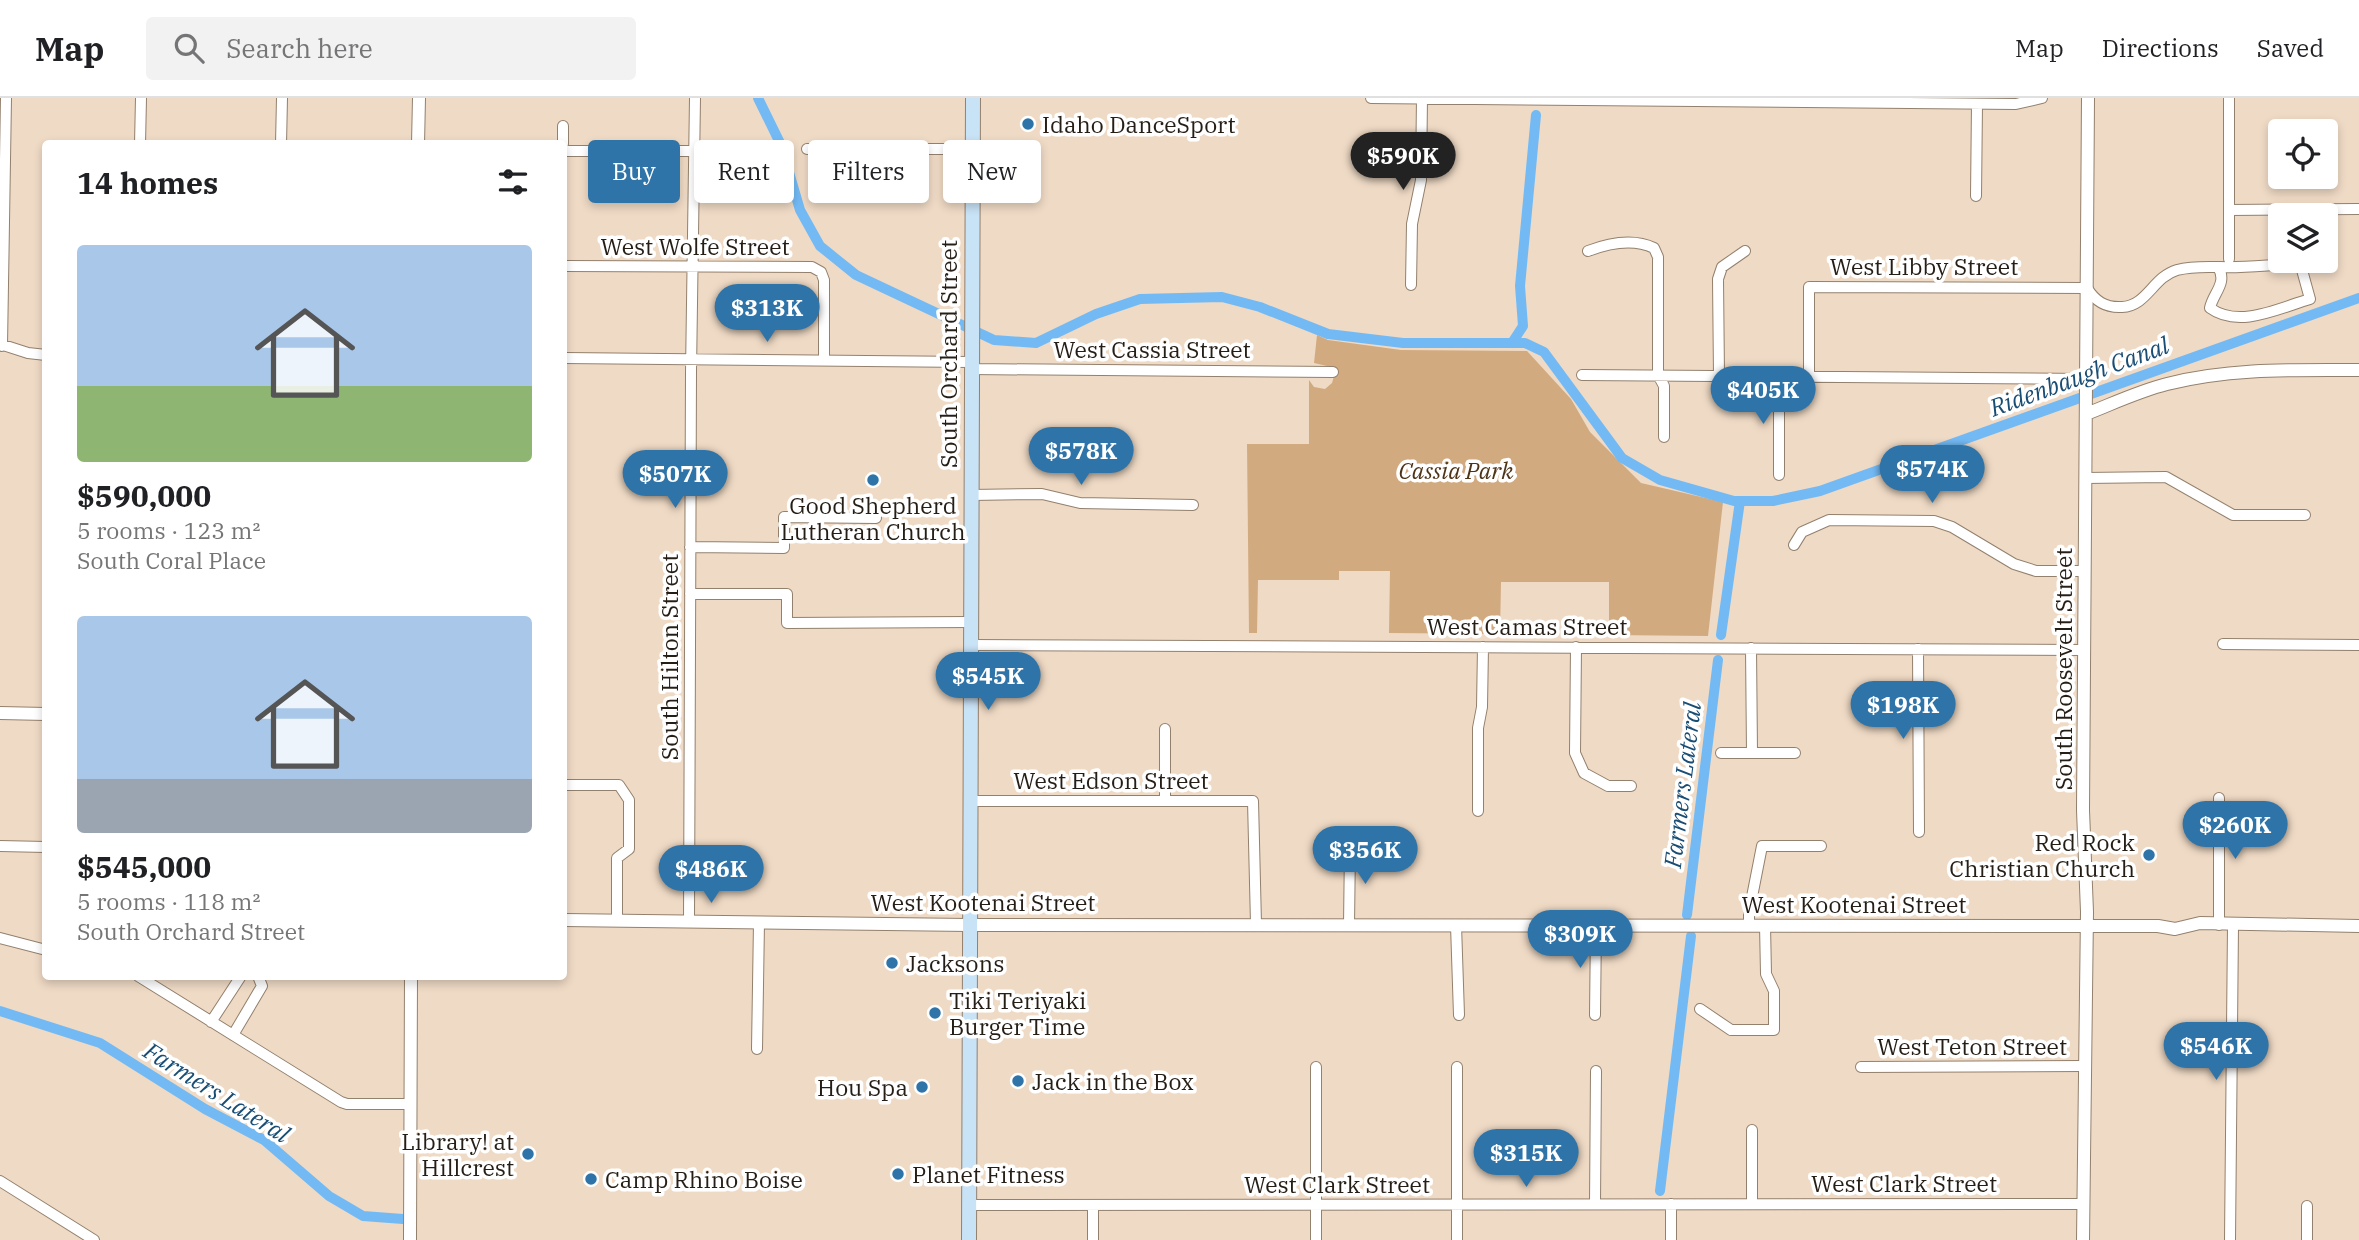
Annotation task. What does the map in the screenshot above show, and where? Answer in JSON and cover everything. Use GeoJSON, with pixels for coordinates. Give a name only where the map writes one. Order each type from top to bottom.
{"type":"FeatureCollection","features":[{"type":"Feature","properties":{"kind":"main road","name":"South Orchard Street"},"geometry":{"type":"LineString","coordinates":[[972,140],[973,98]]}},
{"type":"Feature","properties":{"kind":"main road","name":"South Orchard Street"},"geometry":{"type":"LineString","coordinates":[[969,1240],[972,203]]}},
{"type":"Feature","properties":{"kind":"street"},"geometry":{"type":"LineString","coordinates":[[6,98],[1,345],[42,355]]}},
{"type":"Feature","properties":{"kind":"street"},"geometry":{"type":"LineString","coordinates":[[140,140],[141,98]]}},
{"type":"Feature","properties":{"kind":"street"},"geometry":{"type":"LineString","coordinates":[[281,140],[282,98]]}},
{"type":"Feature","properties":{"kind":"street"},"geometry":{"type":"LineString","coordinates":[[418,140],[419,98]]}},
{"type":"Feature","properties":{"kind":"street","name":"South Hilton Street"},"geometry":{"type":"LineString","coordinates":[[694,140],[695,98]]}},
{"type":"Feature","properties":{"kind":"street"},"geometry":{"type":"LineString","coordinates":[[1371,98],[1976,104],[2016,104],[2042,98]]}},
{"type":"Feature","properties":{"kind":"street","name":"South Roosevelt Street"},"geometry":{"type":"LineString","coordinates":[[2083,1240],[2088,98]]}},
{"type":"Feature","properties":{"kind":"street"},"geometry":{"type":"LineString","coordinates":[[2229,98],[2229,258]]}},
{"type":"Feature","properties":{"kind":"street"},"geometry":{"type":"LineString","coordinates":[[1411,285],[1412,224],[1421,180],[1422,99]]}},
{"type":"Feature","properties":{"kind":"street"},"geometry":{"type":"LineString","coordinates":[[1976,104],[1976,196]]}},
{"type":"Feature","properties":{"kind":"street"},"geometry":{"type":"LineString","coordinates":[[563,126],[564,140]]}},
{"type":"Feature","properties":{"kind":"street"},"geometry":{"type":"LineString","coordinates":[[807,149],[943,149]]}},
{"type":"Feature","properties":{"kind":"street"},"geometry":{"type":"LineString","coordinates":[[567,152],[694,151]]}},
{"type":"Feature","properties":{"kind":"street","name":"South Hilton Street"},"geometry":{"type":"LineString","coordinates":[[690,922],[694,151]]}},
{"type":"Feature","properties":{"kind":"street"},"geometry":{"type":"LineString","coordinates":[[2229,210],[2359,209]]}},
{"type":"Feature","properties":{"kind":"street"},"geometry":{"type":"LineString","coordinates":[[1588,251],[1609,243],[1644,243],[1654,248],[1658,257],[1658,376],[1664,386],[1664,437]]}},
{"type":"Feature","properties":{"kind":"street"},"geometry":{"type":"LineString","coordinates":[[1719,376],[1718,279],[1722,267],[1745,251]]}},
{"type":"Feature","properties":{"kind":"street"},"geometry":{"type":"LineString","coordinates":[[2087,288],[2094,299],[2106,306],[2124,307],[2141,302],[2153,285],[2170,272],[2204,265],[2218,267],[2290,264],[2299,266],[2310,299],[2242,319],[2228,317],[2210,309],[2222,281],[2223,275],[2218,267]]}},
{"type":"Feature","properties":{"kind":"street","name":"West Wolfe Street"},"geometry":{"type":"LineString","coordinates":[[567,266],[812,267],[821,272],[824,280],[824,360]]}},
{"type":"Feature","properties":{"kind":"street","name":"West Libby Street"},"geometry":{"type":"LineString","coordinates":[[1809,377],[1809,287],[2087,288]]}},
{"type":"Feature","properties":{"kind":"street","name":"West Cassia Street"},"geometry":{"type":"LineString","coordinates":[[567,358],[824,360],[971,366],[1333,372]]}},
{"type":"Feature","properties":{"kind":"street"},"geometry":{"type":"LineString","coordinates":[[1582,375],[1809,377],[2086,397],[2243,371],[2359,370]]}},
{"type":"Feature","properties":{"kind":"street"},"geometry":{"type":"LineString","coordinates":[[1779,377],[1779,475]]}},
{"type":"Feature","properties":{"kind":"street"},"geometry":{"type":"LineString","coordinates":[[2085,478],[2166,477],[2233,515],[2305,515]]}},
{"type":"Feature","properties":{"kind":"street"},"geometry":{"type":"LineString","coordinates":[[971,495],[1042,494],[1080,503],[1193,505]]}},
{"type":"Feature","properties":{"kind":"street"},"geometry":{"type":"LineString","coordinates":[[690,547],[784,548],[784,517],[876,518]]}},
{"type":"Feature","properties":{"kind":"street"},"geometry":{"type":"LineString","coordinates":[[1794,545],[1802,532],[1829,520],[1934,521],[1952,527],[2014,564],[2036,571],[2084,571]]}},
{"type":"Feature","properties":{"kind":"street"},"geometry":{"type":"LineString","coordinates":[[690,594],[787,594],[787,622],[971,622]]}},
{"type":"Feature","properties":{"kind":"street"},"geometry":{"type":"LineString","coordinates":[[2224,644],[2359,645]]}},
{"type":"Feature","properties":{"kind":"street","name":"West Camas Street"},"geometry":{"type":"LineString","coordinates":[[971,645],[1576,647],[1752,652],[2084,650]]}},
{"type":"Feature","properties":{"kind":"street"},"geometry":{"type":"LineString","coordinates":[[1478,811],[1482,647]]}},
{"type":"Feature","properties":{"kind":"street"},"geometry":{"type":"LineString","coordinates":[[1576,647],[1576,753],[1584,773],[1608,786],[1631,786]]}},
{"type":"Feature","properties":{"kind":"street"},"geometry":{"type":"LineString","coordinates":[[1918,649],[1919,832]]}},
{"type":"Feature","properties":{"kind":"street"},"geometry":{"type":"LineString","coordinates":[[1752,652],[1752,753]]}},
{"type":"Feature","properties":{"kind":"street"},"geometry":{"type":"LineString","coordinates":[[0,713],[42,714]]}},
{"type":"Feature","properties":{"kind":"street"},"geometry":{"type":"LineString","coordinates":[[1165,729],[1165,801]]}},
{"type":"Feature","properties":{"kind":"street"},"geometry":{"type":"LineString","coordinates":[[1721,753],[1795,753]]}},
{"type":"Feature","properties":{"kind":"street"},"geometry":{"type":"LineString","coordinates":[[567,785],[618,785],[629,800],[629,849],[617,858],[617,921]]}},
{"type":"Feature","properties":{"kind":"street"},"geometry":{"type":"LineString","coordinates":[[2219,798],[2219,925]]}},
{"type":"Feature","properties":{"kind":"street","name":"West Edson Street"},"geometry":{"type":"LineString","coordinates":[[969,802],[1254,801],[1256,924]]}},
{"type":"Feature","properties":{"kind":"street"},"geometry":{"type":"LineString","coordinates":[[0,846],[42,847]]}},
{"type":"Feature","properties":{"kind":"street"},"geometry":{"type":"LineString","coordinates":[[1749,925],[1749,912],[1762,846],[1821,846]]}},
{"type":"Feature","properties":{"kind":"street"},"geometry":{"type":"LineString","coordinates":[[1349,925],[1350,847]]}},
{"type":"Feature","properties":{"kind":"street","name":"West Kootenai Street"},"geometry":{"type":"LineString","coordinates":[[567,920],[969,925],[2158,926],[2175,929],[2200,923],[2359,926]]}},
{"type":"Feature","properties":{"kind":"street"},"geometry":{"type":"LineString","coordinates":[[757,1049],[759,922]]}},
{"type":"Feature","properties":{"kind":"street"},"geometry":{"type":"LineString","coordinates":[[1456,925],[1459,1015]]}},
{"type":"Feature","properties":{"kind":"street"},"geometry":{"type":"LineString","coordinates":[[1595,1015],[1596,925]]}},
{"type":"Feature","properties":{"kind":"street"},"geometry":{"type":"LineString","coordinates":[[1700,1009],[1731,1030],[1774,1030],[1774,991],[1766,974],[1765,925]]}},
{"type":"Feature","properties":{"kind":"street"},"geometry":{"type":"LineString","coordinates":[[2230,1240],[2233,925]]}},
{"type":"Feature","properties":{"kind":"street"},"geometry":{"type":"LineString","coordinates":[[0,938],[42,949]]}},
{"type":"Feature","properties":{"kind":"street"},"geometry":{"type":"LineString","coordinates":[[144,980],[344,1104],[410,1104]]}},
{"type":"Feature","properties":{"kind":"street"},"geometry":{"type":"LineString","coordinates":[[211,1022],[238,980]]}},
{"type":"Feature","properties":{"kind":"street"},"geometry":{"type":"LineString","coordinates":[[233,1035],[262,986],[260,980]]}},
{"type":"Feature","properties":{"kind":"street"},"geometry":{"type":"LineString","coordinates":[[410,1240],[411,980]]}},
{"type":"Feature","properties":{"kind":"street","name":"West Teton Street"},"geometry":{"type":"LineString","coordinates":[[1861,1068],[2083,1066]]}},
{"type":"Feature","properties":{"kind":"street"},"geometry":{"type":"LineString","coordinates":[[1316,1067],[1316,1240]]}},
{"type":"Feature","properties":{"kind":"street"},"geometry":{"type":"LineString","coordinates":[[1457,1067],[1457,1240]]}},
{"type":"Feature","properties":{"kind":"street"},"geometry":{"type":"LineString","coordinates":[[1595,1205],[1596,1071]]}},
{"type":"Feature","properties":{"kind":"street"},"geometry":{"type":"LineString","coordinates":[[1752,1130],[1752,1204]]}},
{"type":"Feature","properties":{"kind":"street"},"geometry":{"type":"LineString","coordinates":[[0,1181],[94,1240]]}},
{"type":"Feature","properties":{"kind":"street"},"geometry":{"type":"LineString","coordinates":[[1671,1204],[1671,1240]]}},
{"type":"Feature","properties":{"kind":"street","name":"West Clark Street"},"geometry":{"type":"LineString","coordinates":[[970,1205],[2083,1204]]}},
{"type":"Feature","properties":{"kind":"street"},"geometry":{"type":"LineString","coordinates":[[1093,1205],[1093,1240]]}},
{"type":"Feature","properties":{"kind":"street"},"geometry":{"type":"LineString","coordinates":[[2307,1206],[2307,1240]]}},
{"type":"Feature","properties":{"kind":"green space","name":"Cassia Park"},"geometry":{"type":"Polygon","coordinates":[[[1317,335],[1328,340],[1401,350],[1527,351],[1571,399],[1590,432],[1641,483],[1723,502],[1708,636],[1609,635],[1609,582],[1501,582],[1500,634],[1389,633],[1390,571],[1339,571],[1339,580],[1258,580],[1257,633],[1249,633],[1247,444],[1309,444],[1309,380],[1314,387],[1325,389],[1332,383],[1334,376],[1327,366],[1314,363],[1317,335]]]}},
{"type":"Feature","properties":{"kind":"waterway","name":"Ridenbaugh Canal"},"geometry":{"type":"LineString","coordinates":[[758,98],[781,145],[800,210],[820,246],[856,275],[994,340],[1036,343],[1096,314],[1140,299],[1222,297],[1260,307],[1328,334],[1403,343],[1525,343],[1544,352],[1622,458],[1660,480],[1734,501],[1773,501],[1820,491],[2359,298]]}},
{"type":"Feature","properties":{"kind":"waterway"},"geometry":{"type":"LineString","coordinates":[[1512,343],[1523,326],[1520,286],[1536,115]]}},
{"type":"Feature","properties":{"kind":"waterway","name":"Farmers Lateral"},"geometry":{"type":"LineString","coordinates":[[1721,635],[1740,501]]}},
{"type":"Feature","properties":{"kind":"waterway","name":"Farmers Lateral"},"geometry":{"type":"LineString","coordinates":[[1687,915],[1718,660]]}},
{"type":"Feature","properties":{"kind":"waterway","name":"Farmers Lateral"},"geometry":{"type":"LineString","coordinates":[[1660,1191],[1691,936]]}},
{"type":"Feature","properties":{"kind":"waterway","name":"Farmers Lateral"},"geometry":{"type":"LineString","coordinates":[[0,1011],[100,1043],[205,1109],[264,1140],[329,1196],[363,1216],[403,1219]]}},
{"type":"Feature","properties":{"kind":"place","name":"Idaho DanceSport"},"geometry":{"type":"Point","coordinates":[1028,124]}},
{"type":"Feature","properties":{"kind":"place","name":"Good Shepherd Lutheran Church"},"geometry":{"type":"Point","coordinates":[873,480]}},
{"type":"Feature","properties":{"kind":"place","name":"Red Rock Christian Church"},"geometry":{"type":"Point","coordinates":[2149,855]}},
{"type":"Feature","properties":{"kind":"place","name":"Jacksons"},"geometry":{"type":"Point","coordinates":[892,963]}},
{"type":"Feature","properties":{"kind":"place","name":"Tiki Teriyaki Burger Time"},"geometry":{"type":"Point","coordinates":[935,1013]}},
{"type":"Feature","properties":{"kind":"place","name":"Jack in the Box"},"geometry":{"type":"Point","coordinates":[1018,1081]}},
{"type":"Feature","properties":{"kind":"place","name":"Hou Spa"},"geometry":{"type":"Point","coordinates":[922,1087]}},
{"type":"Feature","properties":{"kind":"place","name":"Library! at Hillcrest"},"geometry":{"type":"Point","coordinates":[528,1154]}},
{"type":"Feature","properties":{"kind":"place","name":"Planet Fitness"},"geometry":{"type":"Point","coordinates":[898,1174]}},
{"type":"Feature","properties":{"kind":"place","name":"Camp Rhino Boise"},"geometry":{"type":"Point","coordinates":[591,1179]}}]}
